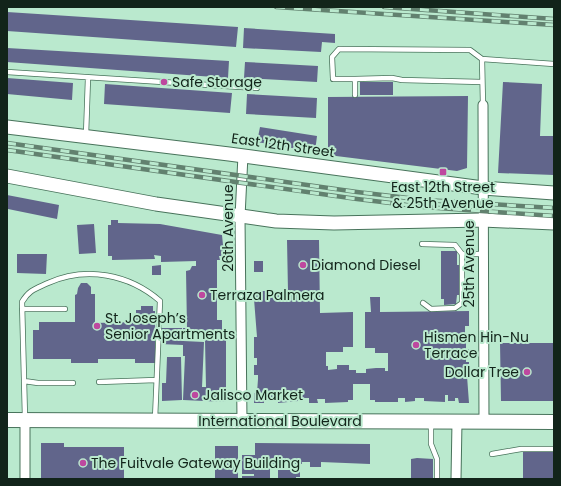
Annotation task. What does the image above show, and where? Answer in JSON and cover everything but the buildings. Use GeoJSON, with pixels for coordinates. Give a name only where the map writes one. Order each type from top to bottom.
{"type":"FeatureCollection","features":[{"type":"Feature","properties":{"kind":"main road","name":"East 12th Street"},"geometry":{"type":"LineString","coordinates":[[7,127],[243,155],[483,188],[554,192]]}},
{"type":"Feature","properties":{"kind":"main road"},"geometry":{"type":"LineString","coordinates":[[7,176],[240,217],[276,221],[334,223],[482,220],[554,223]]}},
{"type":"Feature","properties":{"kind":"main road","name":"International Boulevard"},"geometry":{"type":"LineString","coordinates":[[7,420],[554,422]]}},
{"type":"Feature","properties":{"kind":"street","name":"25th Avenue"},"geometry":{"type":"LineString","coordinates":[[483,106],[482,220],[484,422]]}},
{"type":"Feature","properties":{"kind":"street","name":"26th Avenue"},"geometry":{"type":"LineString","coordinates":[[242,422],[240,217],[243,155]]}},
{"type":"Feature","properties":{"kind":"street"},"geometry":{"type":"LineString","coordinates":[[25,420],[25,479]]}},
{"type":"Feature","properties":{"kind":"street"},"geometry":{"type":"LineString","coordinates":[[456,479],[457,422]]}},
{"type":"Feature","properties":{"kind":"lane"},"geometry":{"type":"LineString","coordinates":[[482,82],[402,80],[392,78],[333,79],[332,57],[339,49],[470,50],[482,59],[554,64]]}},
{"type":"Feature","properties":{"kind":"lane"},"geometry":{"type":"LineString","coordinates":[[482,59],[483,106]]}},
{"type":"Feature","properties":{"kind":"lane"},"geometry":{"type":"LineString","coordinates":[[7,72],[257,88]]}},
{"type":"Feature","properties":{"kind":"lane"},"geometry":{"type":"LineString","coordinates":[[86,137],[88,78]]}},
{"type":"Feature","properties":{"kind":"lane"},"geometry":{"type":"LineString","coordinates":[[354,79],[355,96]]}},
{"type":"Feature","properties":{"kind":"lane"},"geometry":{"type":"LineString","coordinates":[[422,244],[455,245],[459,248],[462,254],[462,303],[455,308],[431,309],[423,303]]}},
{"type":"Feature","properties":{"kind":"lane"},"geometry":{"type":"LineString","coordinates":[[462,254],[483,254]]}},
{"type":"Feature","properties":{"kind":"lane"},"geometry":{"type":"LineString","coordinates":[[25,420],[22,302],[28,292],[66,276],[86,274],[107,275],[136,284],[160,301],[155,421]]}},
{"type":"Feature","properties":{"kind":"lane"},"geometry":{"type":"LineString","coordinates":[[22,309],[66,309]]}},
{"type":"Feature","properties":{"kind":"lane"},"geometry":{"type":"LineString","coordinates":[[99,382],[156,380]]}},
{"type":"Feature","properties":{"kind":"lane"},"geometry":{"type":"LineString","coordinates":[[24,381],[38,383],[74,383]]}},
{"type":"Feature","properties":{"kind":"lane"},"geometry":{"type":"LineString","coordinates":[[431,422],[431,444],[437,459],[437,479]]}},
{"type":"Feature","properties":{"kind":"lane"},"geometry":{"type":"LineString","coordinates":[[492,454],[521,449],[554,449]]}},
{"type":"Feature","properties":{"kind":"railway"},"geometry":{"type":"LineString","coordinates":[[276,7],[554,25]]}},
{"type":"Feature","properties":{"kind":"railway"},"geometry":{"type":"LineString","coordinates":[[384,7],[554,19]]}},
{"type":"Feature","properties":{"kind":"railway"},"geometry":{"type":"LineString","coordinates":[[7,143],[357,192],[425,200],[554,208]]}},
{"type":"Feature","properties":{"kind":"railway"},"geometry":{"type":"LineString","coordinates":[[7,150],[357,199],[424,207],[554,216]]}},
{"type":"Feature","properties":{"kind":"place","name":"Safe Storage"},"geometry":{"type":"Point","coordinates":[164,82]}},
{"type":"Feature","properties":{"kind":"place","name":"East 12th Street & 25th Avenue"},"geometry":{"type":"Point","coordinates":[443,172]}},
{"type":"Feature","properties":{"kind":"place","name":"Diamond Diesel"},"geometry":{"type":"Point","coordinates":[303,265]}},
{"type":"Feature","properties":{"kind":"place","name":"Terraza Palmera"},"geometry":{"type":"Point","coordinates":[202,295]}},
{"type":"Feature","properties":{"kind":"place","name":"St. Joseph’s Senior Apartments"},"geometry":{"type":"Point","coordinates":[97,326]}},
{"type":"Feature","properties":{"kind":"place","name":"Hismen Hin-Nu Terrace"},"geometry":{"type":"Point","coordinates":[416,345]}},
{"type":"Feature","properties":{"kind":"place","name":"Dollar Tree"},"geometry":{"type":"Point","coordinates":[527,372]}},
{"type":"Feature","properties":{"kind":"place","name":"Jalisco Market"},"geometry":{"type":"Point","coordinates":[195,395]}},
{"type":"Feature","properties":{"kind":"place","name":"The Fuitvale Gateway Building"},"geometry":{"type":"Point","coordinates":[83,463]}}]}
